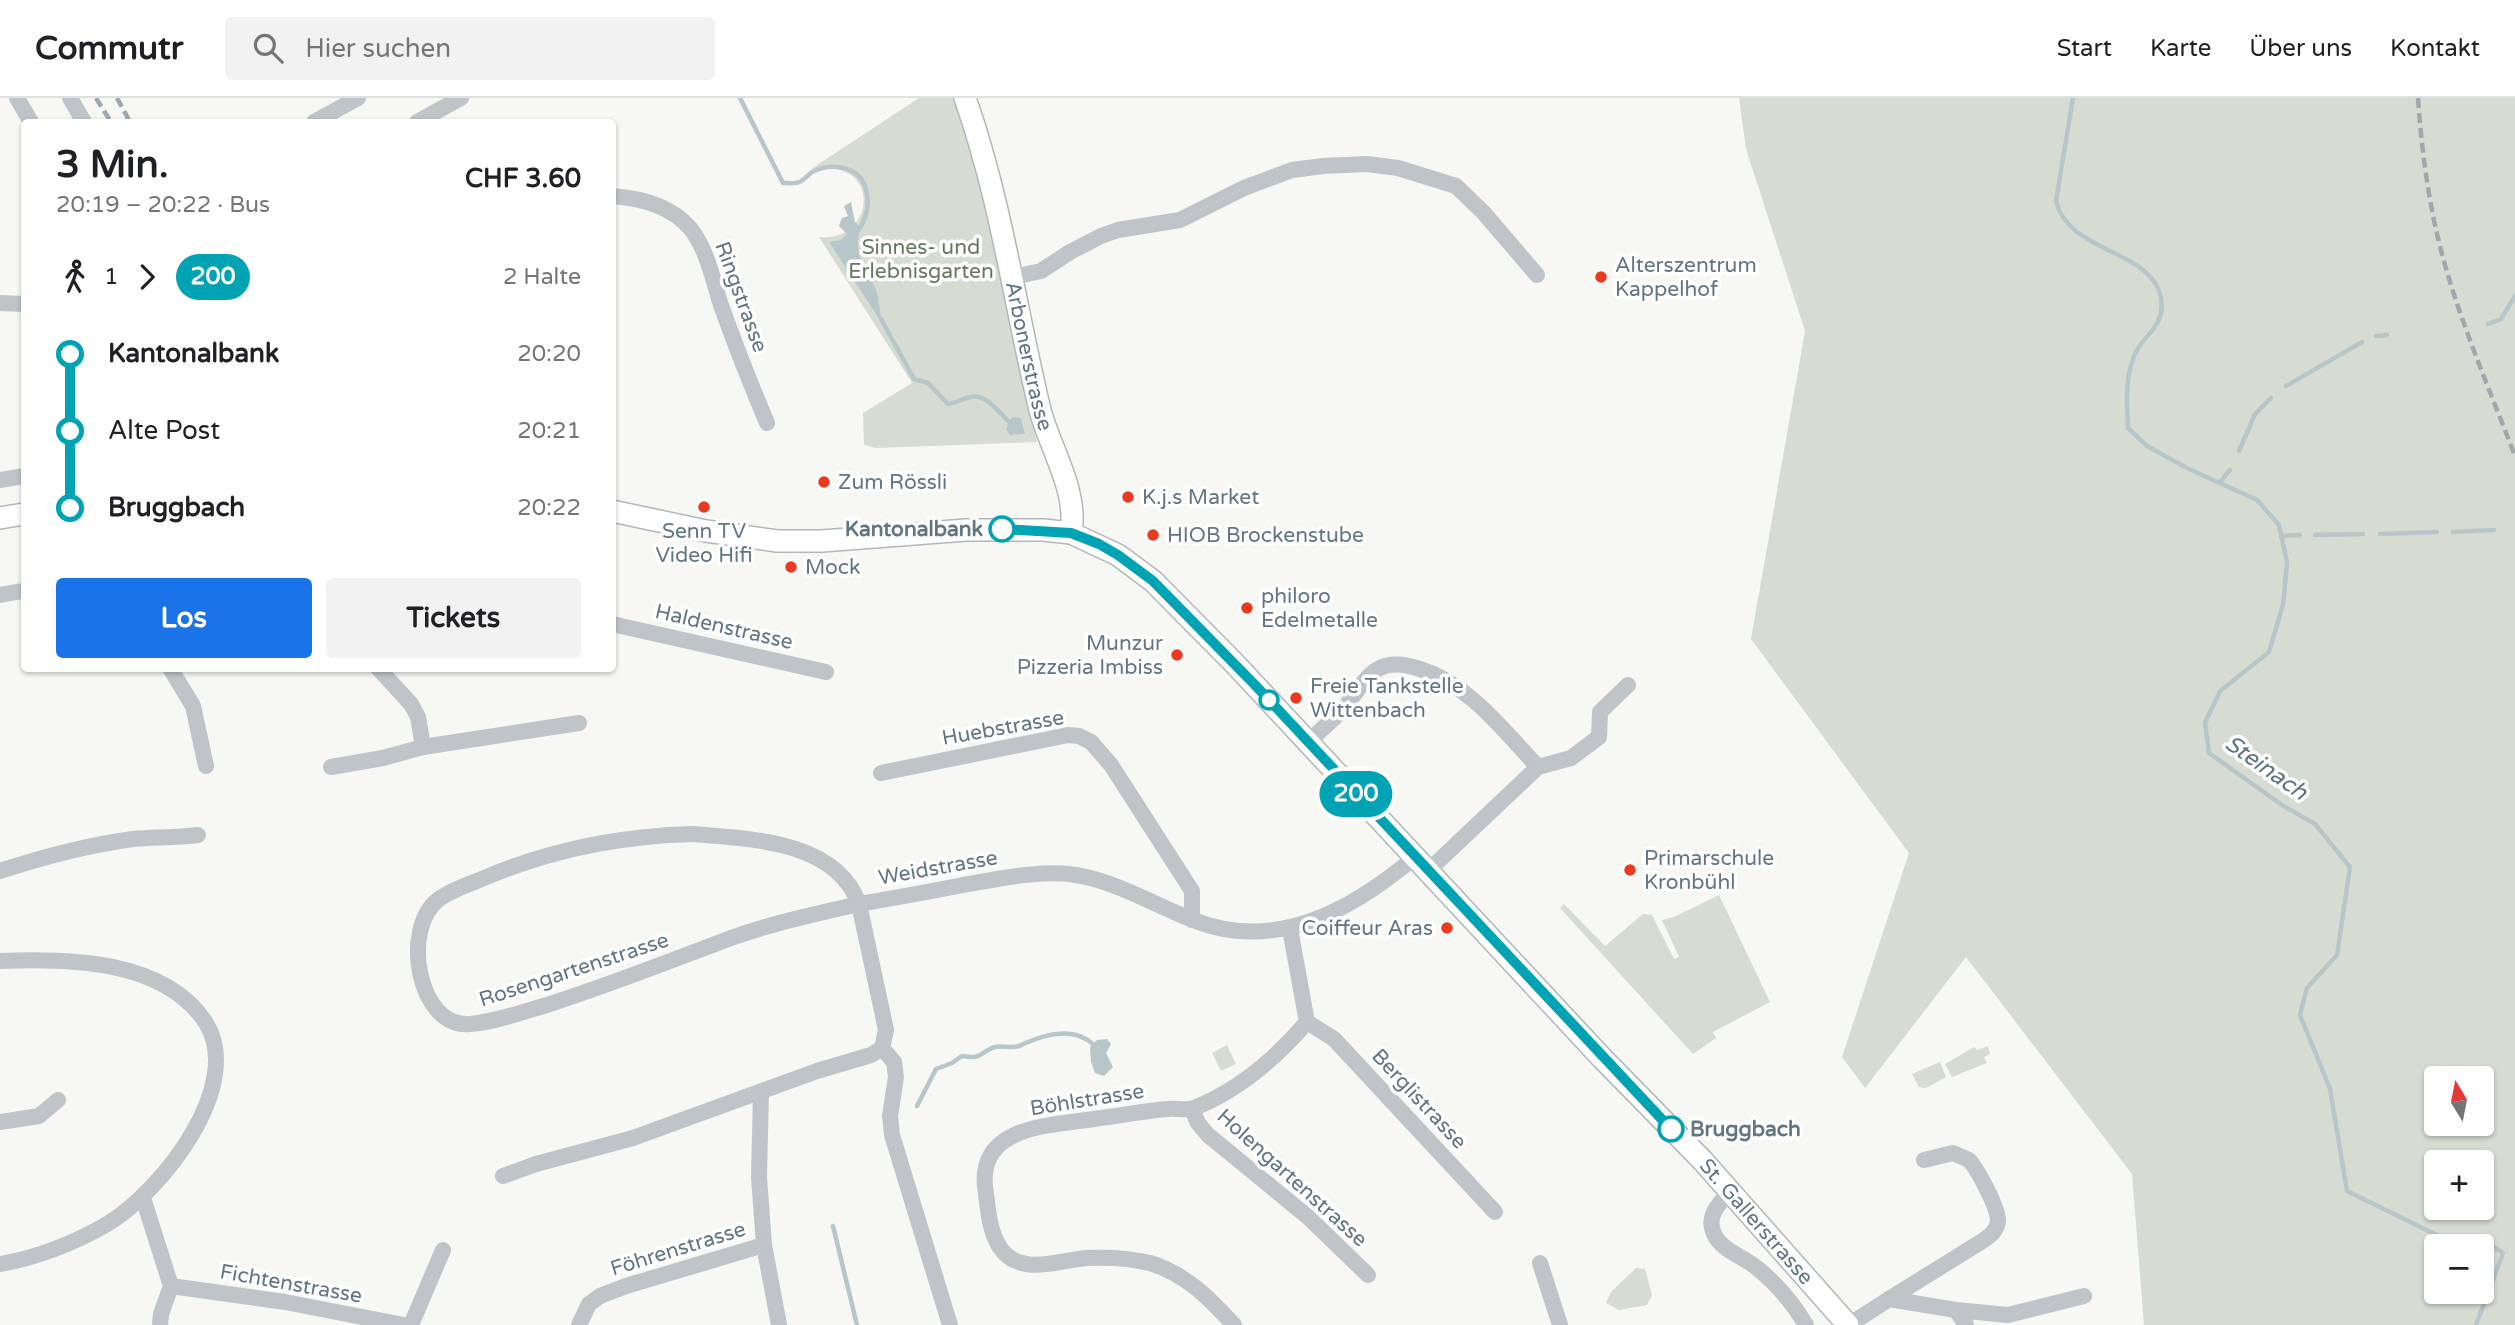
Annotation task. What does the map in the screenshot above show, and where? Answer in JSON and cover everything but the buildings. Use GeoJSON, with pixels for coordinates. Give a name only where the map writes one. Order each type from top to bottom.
{"type":"FeatureCollection","features":[{"type":"Feature","properties":{"kind":"main road","name":"Arbonerstrasse"},"geometry":{"type":"LineString","coordinates":[[965,98],[997,204],[1044,425],[1073,507],[1071,533]]}},
{"type":"Feature","properties":{"kind":"main road","name":"St. Gallerstrasse"},"geometry":{"type":"LineString","coordinates":[[616,513],[717,533],[777,541],[822,541],[989,529],[1071,533],[1118,555],[1153,581],[1230,658],[1602,1058],[1703,1161],[1849,1325]]}},
{"type":"Feature","properties":{"kind":"main road"},"geometry":{"type":"LineString","coordinates":[[0,518],[21,514]]}},
{"type":"Feature","properties":{"kind":"street"},"geometry":{"type":"LineString","coordinates":[[17,98],[29,119]]}},
{"type":"Feature","properties":{"kind":"street"},"geometry":{"type":"LineString","coordinates":[[70,98],[82,119]]}},
{"type":"Feature","properties":{"kind":"street"},"geometry":{"type":"LineString","coordinates":[[319,119],[358,98]]}},
{"type":"Feature","properties":{"kind":"street"},"geometry":{"type":"LineString","coordinates":[[422,119],[461,98]]}},
{"type":"Feature","properties":{"kind":"street"},"geometry":{"type":"LineString","coordinates":[[1013,277],[1041,271],[1078,247],[1109,233],[1180,220],[1244,188],[1292,170],[1367,164],[1398,168],[1456,186],[1483,212],[1537,275]]}},
{"type":"Feature","properties":{"kind":"street","name":"Ringstrasse"},"geometry":{"type":"LineString","coordinates":[[616,197],[652,204],[668,211],[690,228],[705,254],[738,354],[767,423]]}},
{"type":"Feature","properties":{"kind":"street"},"geometry":{"type":"LineString","coordinates":[[0,303],[21,304]]}},
{"type":"Feature","properties":{"kind":"street"},"geometry":{"type":"LineString","coordinates":[[0,480],[21,476]]}},
{"type":"Feature","properties":{"kind":"street"},"geometry":{"type":"LineString","coordinates":[[0,595],[21,591]]}},
{"type":"Feature","properties":{"kind":"street","name":"Haldenstrasse"},"geometry":{"type":"LineString","coordinates":[[616,625],[826,672]]}},
{"type":"Feature","properties":{"kind":"street"},"geometry":{"type":"LineString","coordinates":[[1308,743],[1342,710],[1374,671],[1386,666],[1409,665],[1448,680],[1485,711],[1538,767],[1572,758],[1599,737],[1600,712],[1628,685]]}},
{"type":"Feature","properties":{"kind":"street"},"geometry":{"type":"LineString","coordinates":[[172,672],[193,706],[206,765]]}},
{"type":"Feature","properties":{"kind":"street"},"geometry":{"type":"LineString","coordinates":[[382,672],[411,704],[418,717],[423,747]]}},
{"type":"Feature","properties":{"kind":"street"},"geometry":{"type":"LineString","coordinates":[[331,767],[383,758],[423,747],[579,723]]}},
{"type":"Feature","properties":{"kind":"street","name":"Huebstrasse"},"geometry":{"type":"LineString","coordinates":[[881,773],[1068,735],[1079,736],[1091,742],[1111,765],[1192,891],[1192,920]]}},
{"type":"Feature","properties":{"kind":"street","name":"Weidstrasse"},"geometry":{"type":"LineString","coordinates":[[882,1048],[886,1030],[859,904],[1010,876],[1068,874],[1098,880],[1209,926],[1245,933],[1290,929],[1317,919],[1396,872],[1422,864],[1538,767]]}},
{"type":"Feature","properties":{"kind":"street","name":"Rosengartenstrasse"},"geometry":{"type":"LineString","coordinates":[[692,834],[730,838],[785,847],[821,859],[850,884],[859,904],[786,920],[608,985],[508,1017],[469,1025],[458,1024],[440,1013],[426,994],[417,950],[419,930],[426,911],[439,898],[525,862],[620,839],[656,835],[692,834]]}},
{"type":"Feature","properties":{"kind":"street"},"geometry":{"type":"LineString","coordinates":[[0,871],[65,852],[135,839],[198,835]]}},
{"type":"Feature","properties":{"kind":"street"},"geometry":{"type":"LineString","coordinates":[[1290,929],[1307,1022]]}},
{"type":"Feature","properties":{"kind":"street"},"geometry":{"type":"LineString","coordinates":[[0,961],[62,961],[107,965],[138,974],[167,987],[196,1012],[210,1030],[216,1062],[204,1110],[177,1157],[143,1198],[110,1223],[54,1249],[0,1264]]}},
{"type":"Feature","properties":{"kind":"street","name":"Böhlstrasse"},"geometry":{"type":"LineString","coordinates":[[1234,1325],[1189,1281],[1147,1262],[1105,1258],[1040,1265],[1013,1261],[1002,1252],[996,1241],[984,1182],[985,1168],[993,1151],[1011,1136],[1028,1130],[1169,1109],[1192,1109],[1249,1078],[1269,1062],[1307,1022]]}},
{"type":"Feature","properties":{"kind":"street","name":"Berglistrasse"},"geometry":{"type":"LineString","coordinates":[[1307,1022],[1335,1039],[1495,1212]]}},
{"type":"Feature","properties":{"kind":"street"},"geometry":{"type":"LineString","coordinates":[[503,1177],[536,1164],[633,1138],[817,1071],[871,1055],[882,1048],[894,1062],[897,1077],[890,1116],[892,1135],[950,1325]]}},
{"type":"Feature","properties":{"kind":"street","name":"Föhrenstrasse"},"geometry":{"type":"LineString","coordinates":[[761,1092],[759,1177],[764,1245],[779,1325]]}},
{"type":"Feature","properties":{"kind":"street"},"geometry":{"type":"LineString","coordinates":[[0,1122],[39,1116],[58,1100]]}},
{"type":"Feature","properties":{"kind":"street","name":"Holengartenstrasse"},"geometry":{"type":"LineString","coordinates":[[1192,1109],[1198,1123],[1208,1135],[1308,1217],[1368,1275]]}},
{"type":"Feature","properties":{"kind":"street"},"geometry":{"type":"LineString","coordinates":[[1849,1325],[1984,1240],[1997,1226],[1995,1209],[1969,1160],[1953,1153],[1924,1160]]}},
{"type":"Feature","properties":{"kind":"street"},"geometry":{"type":"LineString","coordinates":[[1730,1192],[1712,1216],[1713,1232],[1717,1240],[1755,1266],[1778,1287],[1806,1325]]}},
{"type":"Feature","properties":{"kind":"street"},"geometry":{"type":"LineString","coordinates":[[143,1198],[170,1286],[160,1325]]}},
{"type":"Feature","properties":{"kind":"street","name":"Föhrenstrasse"},"geometry":{"type":"LineString","coordinates":[[579,1325],[590,1304],[600,1296],[625,1286],[764,1245]]}},
{"type":"Feature","properties":{"kind":"street"},"geometry":{"type":"LineString","coordinates":[[411,1325],[443,1251]]}},
{"type":"Feature","properties":{"kind":"street"},"geometry":{"type":"LineString","coordinates":[[1540,1263],[1560,1325]]}},
{"type":"Feature","properties":{"kind":"street","name":"Fichtenstrasse"},"geometry":{"type":"LineString","coordinates":[[170,1286],[285,1302],[404,1325]]}},
{"type":"Feature","properties":{"kind":"street"},"geometry":{"type":"LineString","coordinates":[[1889,1299],[2008,1315],[2084,1296]]}},
{"type":"Feature","properties":{"kind":"street"},"geometry":{"type":"LineString","coordinates":[[1956,1310],[1966,1325]]}},
{"type":"Feature","properties":{"kind":"green space","name":"Sinnes- und Erlebnisgarten"},"geometry":{"type":"Polygon","coordinates":[[[919,98],[957,98],[973,144],[1037,442],[876,448],[864,445],[863,413],[912,383],[819,237],[838,235],[852,227],[861,215],[864,201],[861,187],[851,175],[835,169],[811,169],[919,98]]]}},
{"type":"Feature","properties":{"kind":"green space"},"geometry":{"type":"Polygon","coordinates":[[[1739,98],[2515,98],[2515,1325],[2144,1325],[2132,1174],[1966,957],[1865,1088],[1842,1057],[1909,853],[1751,639],[1805,331],[1746,149],[1739,98]]]}},
{"type":"Feature","properties":{"kind":"green space"},"geometry":{"type":"Polygon","coordinates":[[[1719,895],[1770,1002],[1713,1032],[1716,1038],[1693,1054],[1560,908],[1564,904],[1605,946],[1643,914],[1652,915],[1674,959],[1679,957],[1662,920],[1719,895]]]}},
{"type":"Feature","properties":{"kind":"green space"},"geometry":{"type":"Polygon","coordinates":[[[1227,1045],[1236,1064],[1221,1071],[1212,1053],[1227,1045]]]}},
{"type":"Feature","properties":{"kind":"green space"},"geometry":{"type":"Polygon","coordinates":[[[1988,1046],[1990,1054],[1984,1057],[1987,1063],[1952,1077],[1945,1064],[1974,1047],[1977,1050],[1988,1046]]]}},
{"type":"Feature","properties":{"kind":"green space"},"geometry":{"type":"Polygon","coordinates":[[[1940,1062],[1946,1077],[1926,1088],[1919,1087],[1912,1074],[1940,1062]]]}},
{"type":"Feature","properties":{"kind":"green space"},"geometry":{"type":"Polygon","coordinates":[[[1636,1268],[1645,1269],[1652,1295],[1647,1305],[1619,1310],[1606,1303],[1611,1292],[1636,1268]]]}},
{"type":"Feature","properties":{"kind":"shaded area"},"geometry":{"type":"Polygon","coordinates":[[[851,202],[855,222],[860,228],[859,254],[876,290],[882,323],[829,242],[841,240],[847,234],[839,226],[842,218],[848,216],[844,206],[851,202]]]}},
{"type":"Feature","properties":{"kind":"shaded area"},"geometry":{"type":"Polygon","coordinates":[[[1012,417],[1021,418],[1025,434],[1010,435],[1006,429],[1012,417]]]}},
{"type":"Feature","properties":{"kind":"shaded area"},"geometry":{"type":"Polygon","coordinates":[[[1107,1039],[1111,1044],[1106,1053],[1113,1067],[1104,1076],[1095,1073],[1090,1047],[1097,1040],[1107,1039]]]}},
{"type":"Feature","properties":{"kind":"waterway"},"geometry":{"type":"LineString","coordinates":[[740,98],[783,183],[797,183],[812,172],[828,167],[844,168],[858,176],[863,182],[868,201],[858,231]]}},
{"type":"Feature","properties":{"kind":"waterway","name":"Steinach"},"geometry":{"type":"LineString","coordinates":[[2073,98],[2056,201],[2064,218],[2076,231],[2142,269],[2154,282],[2161,298],[2160,318],[2136,351],[2130,367],[2127,393],[2128,428],[2147,446],[2187,468],[2257,500],[2279,525],[2287,562],[2283,605],[2269,652],[2220,691],[2205,723],[2209,753],[2282,805],[2315,824],[2350,867],[2337,955],[2307,988],[2300,1015],[2330,1089],[2347,1191],[2451,1242],[2485,1241],[2503,1253],[2476,1325]]}},
{"type":"Feature","properties":{"kind":"waterway"},"geometry":{"type":"LineString","coordinates":[[2488,324],[2501,319],[2515,296]]}},
{"type":"Feature","properties":{"kind":"waterway"},"geometry":{"type":"LineString","coordinates":[[881,319],[914,379],[928,383],[948,404],[970,397],[983,398],[1013,425]]}},
{"type":"Feature","properties":{"kind":"waterway"},"geometry":{"type":"LineString","coordinates":[[2376,336],[2387,335]]}},
{"type":"Feature","properties":{"kind":"waterway"},"geometry":{"type":"LineString","coordinates":[[2286,386],[2362,342]]}},
{"type":"Feature","properties":{"kind":"waterway"},"geometry":{"type":"LineString","coordinates":[[2239,451],[2255,414],[2271,398]]}},
{"type":"Feature","properties":{"kind":"waterway"},"geometry":{"type":"LineString","coordinates":[[2220,482],[2230,470]]}},
{"type":"Feature","properties":{"kind":"waterway"},"geometry":{"type":"LineString","coordinates":[[2453,532],[2494,530]]}},
{"type":"Feature","properties":{"kind":"waterway"},"geometry":{"type":"LineString","coordinates":[[2380,534],[2437,532]]}},
{"type":"Feature","properties":{"kind":"waterway"},"geometry":{"type":"LineString","coordinates":[[2315,535],[2363,534]]}},
{"type":"Feature","properties":{"kind":"waterway"},"geometry":{"type":"LineString","coordinates":[[2281,536],[2300,535]]}},
{"type":"Feature","properties":{"kind":"waterway"},"geometry":{"type":"LineString","coordinates":[[917,1106],[936,1069],[962,1056],[976,1057],[995,1047],[1016,1047],[1046,1036],[1067,1033],[1086,1039],[1094,1045]]}},
{"type":"Feature","properties":{"kind":"waterway"},"geometry":{"type":"LineString","coordinates":[[833,1226],[857,1325]]}},
{"type":"Feature","properties":{"kind":"railway"},"geometry":{"type":"LineString","coordinates":[[96,98],[109,119]]}},
{"type":"Feature","properties":{"kind":"railway"},"geometry":{"type":"LineString","coordinates":[[117,98],[128,119]]}},
{"type":"Feature","properties":{"kind":"railway"},"geometry":{"type":"LineString","coordinates":[[2418,98],[2426,178],[2442,254],[2470,342],[2515,456]]}},
{"type":"Feature","properties":{"kind":"bus line","name":"200"},"geometry":{"type":"LineString","coordinates":[[1002,529],[1043,530],[1071,533],[1086,538],[1118,555],[1153,581],[1255,685],[1671,1129]]}},
{"type":"Feature","properties":{"kind":"place","name":"Alterszentrum Kappelhof"},"geometry":{"type":"Point","coordinates":[1601,277]}},
{"type":"Feature","properties":{"kind":"place","name":"Zum Rössli"},"geometry":{"type":"Point","coordinates":[824,482]}},
{"type":"Feature","properties":{"kind":"place","name":"K.j.s Market"},"geometry":{"type":"Point","coordinates":[1128,497]}},
{"type":"Feature","properties":{"kind":"place","name":"Senn TV Video Hifi"},"geometry":{"type":"Point","coordinates":[704,507]}},
{"type":"Feature","properties":{"kind":"place","name":"Kantonalbank"},"geometry":{"type":"Point","coordinates":[1002,529]}},
{"type":"Feature","properties":{"kind":"place","name":"HIOB Brockenstube"},"geometry":{"type":"Point","coordinates":[1153,535]}},
{"type":"Feature","properties":{"kind":"place","name":"Mock"},"geometry":{"type":"Point","coordinates":[791,567]}},
{"type":"Feature","properties":{"kind":"place","name":"philoro Edelmetalle"},"geometry":{"type":"Point","coordinates":[1247,608]}},
{"type":"Feature","properties":{"kind":"place","name":"Munzur Pizzeria Imbiss"},"geometry":{"type":"Point","coordinates":[1177,655]}},
{"type":"Feature","properties":{"kind":"place","name":"Freie Tankstelle Wittenbach"},"geometry":{"type":"Point","coordinates":[1296,698]}},
{"type":"Feature","properties":{"kind":"place","name":"Primarschule Kronbühl"},"geometry":{"type":"Point","coordinates":[1630,870]}},
{"type":"Feature","properties":{"kind":"place","name":"Coiffeur Aras"},"geometry":{"type":"Point","coordinates":[1447,928]}},
{"type":"Feature","properties":{"kind":"place","name":"Bruggbach"},"geometry":{"type":"Point","coordinates":[1671,1129]}}]}
